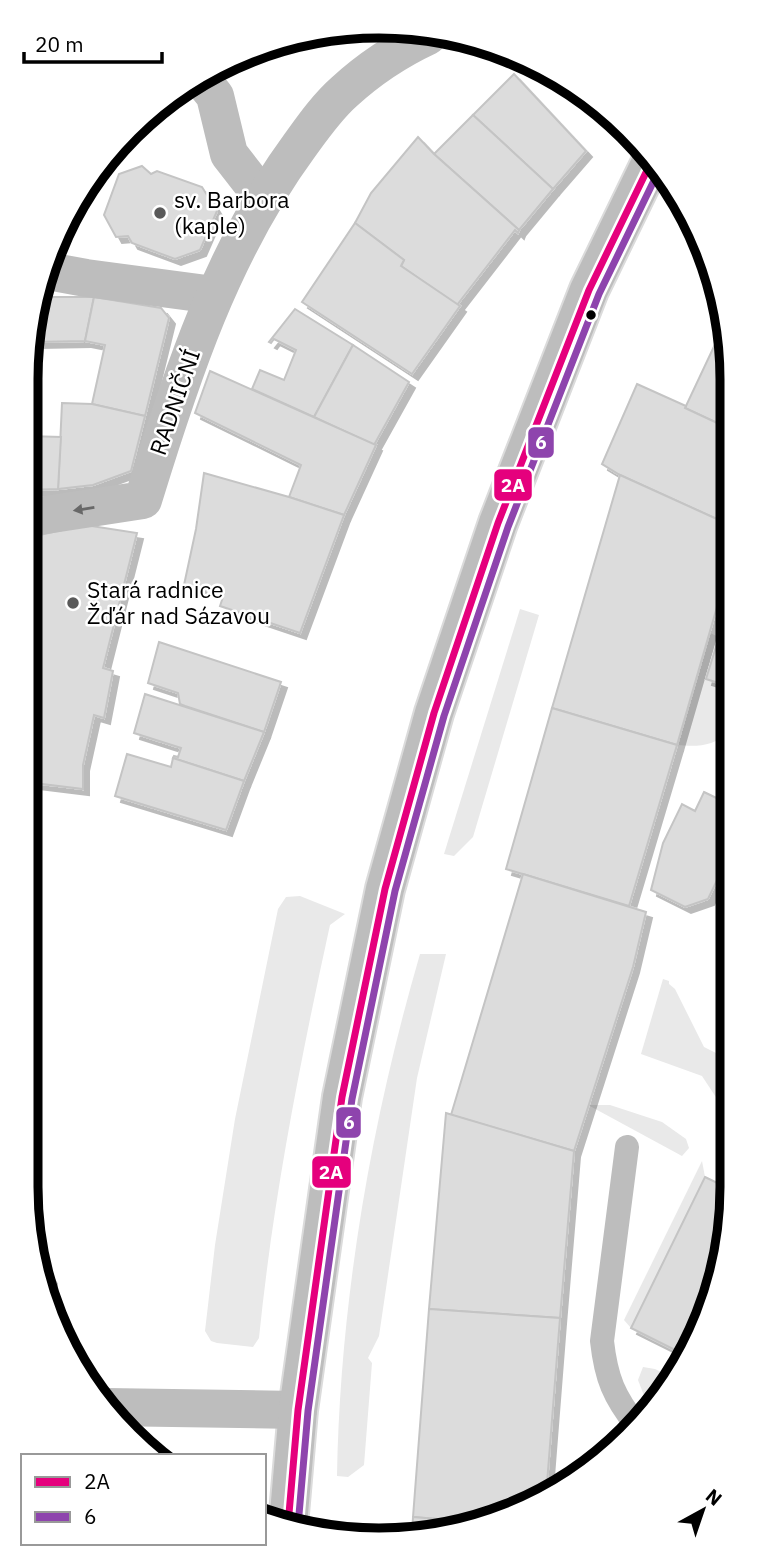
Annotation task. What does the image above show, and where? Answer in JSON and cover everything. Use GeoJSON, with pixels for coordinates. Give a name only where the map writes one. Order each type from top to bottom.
{"type":"FeatureCollection","features":[{"type":"Feature","properties":{"kind":"main road","name":"RADNIČNÍ"},"geometry":{"type":"LineString","coordinates":[[38,516],[143,500],[172,405],[214,295],[264,199],[315,124],[344,92],[400,49],[418,40]]}},
{"type":"Feature","properties":{"kind":"main road"},"geometry":{"type":"LineString","coordinates":[[207,85],[215,96],[229,154],[264,199]]}},
{"type":"Feature","properties":{"kind":"main road"},"geometry":{"type":"LineString","coordinates":[[289,1515],[298,1410],[342,1097],[385,889],[434,713],[498,523],[589,290],[648,169]]}},
{"type":"Feature","properties":{"kind":"main road"},"geometry":{"type":"LineString","coordinates":[[56,273],[214,295]]}},
{"type":"Feature","properties":{"kind":"main road"},"geometry":{"type":"LineString","coordinates":[[120,1407],[298,1410]]}},
{"type":"Feature","properties":{"kind":"lane"},"geometry":{"type":"LineString","coordinates":[[627,1147],[602,1341],[605,1367],[618,1402],[630,1418]]}},
{"type":"Feature","properties":{"kind":"shaded area"},"geometry":{"type":"Polygon","coordinates":[[[520,609],[539,615],[473,837],[454,856],[444,854],[520,609]]]}},
{"type":"Feature","properties":{"kind":"shaded area"},"geometry":{"type":"Polygon","coordinates":[[[710,633],[719,637],[707,679],[720,683],[720,739],[692,746],[677,745],[710,633]]]}},
{"type":"Feature","properties":{"kind":"shaded area"},"geometry":{"type":"Polygon","coordinates":[[[300,896],[345,914],[330,925],[308,1028],[288,1131],[259,1338],[253,1347],[217,1343],[211,1341],[205,1331],[215,1245],[235,1119],[278,909],[286,897],[300,896]]]}},
{"type":"Feature","properties":{"kind":"shaded area"},"geometry":{"type":"Polygon","coordinates":[[[420,954],[446,954],[417,1078],[379,1336],[368,1358],[372,1363],[364,1465],[348,1477],[337,1476],[344,1344],[361,1212],[387,1082],[420,954]]]}},
{"type":"Feature","properties":{"kind":"shaded area"},"geometry":{"type":"Polygon","coordinates":[[[663,979],[669,981],[704,1047],[720,1055],[720,1103],[702,1076],[641,1054],[663,979]]]}},
{"type":"Feature","properties":{"kind":"shaded area"},"geometry":{"type":"Polygon","coordinates":[[[588,1105],[610,1105],[662,1122],[686,1139],[689,1148],[682,1156],[588,1105]]]}},
{"type":"Feature","properties":{"kind":"shaded area"},"geometry":{"type":"Polygon","coordinates":[[[702,1161],[705,1177],[631,1328],[624,1320],[702,1161]]]}},
{"type":"Feature","properties":{"kind":"shaded area"},"geometry":{"type":"Polygon","coordinates":[[[643,1367],[664,1374],[646,1399],[638,1380],[643,1367]]]}},
{"type":"Feature","properties":{"kind":"building"},"geometry":{"type":"Polygon","coordinates":[[[514,74],[586,151],[553,189],[473,115],[514,74]]]}},
{"type":"Feature","properties":{"kind":"building"},"geometry":{"type":"Polygon","coordinates":[[[473,115],[553,189],[519,230],[434,154],[473,115]]]}},
{"type":"Feature","properties":{"kind":"building"},"geometry":{"type":"Polygon","coordinates":[[[418,137],[519,230],[518,233],[515,230],[457,305],[401,266],[404,260],[355,223],[371,193],[418,137]]]}},
{"type":"Feature","properties":{"kind":"building","name":"sv. Barbora (kaple)"},"geometry":{"type":"Polygon","coordinates":[[[142,166],[151,174],[157,171],[202,187],[217,211],[200,250],[175,259],[132,243],[128,236],[116,237],[104,215],[119,174],[142,166]]]}},
{"type":"Feature","properties":{"kind":"building"},"geometry":{"type":"Polygon","coordinates":[[[355,223],[404,260],[401,266],[460,306],[412,374],[302,302],[355,223]]]}},
{"type":"Feature","properties":{"kind":"building"},"geometry":{"type":"Polygon","coordinates":[[[49,297],[94,297],[85,341],[40,342],[49,297]]]}},
{"type":"Feature","properties":{"kind":"building"},"geometry":{"type":"Polygon","coordinates":[[[94,297],[161,308],[169,318],[145,416],[92,404],[105,345],[85,341],[94,297]]]}},
{"type":"Feature","properties":{"kind":"building"},"geometry":{"type":"Polygon","coordinates":[[[295,309],[353,345],[314,417],[252,389],[260,370],[284,380],[296,350],[274,339],[269,342],[295,309]]]}},
{"type":"Feature","properties":{"kind":"building"},"geometry":{"type":"Polygon","coordinates":[[[718,337],[720,424],[685,408],[718,337]]]}},
{"type":"Feature","properties":{"kind":"building"},"geometry":{"type":"Polygon","coordinates":[[[353,345],[409,382],[374,445],[314,417],[353,345]]]}},
{"type":"Feature","properties":{"kind":"building"},"geometry":{"type":"Polygon","coordinates":[[[210,371],[376,445],[344,515],[289,497],[301,465],[195,413],[210,371]]]}},
{"type":"Feature","properties":{"kind":"building"},"geometry":{"type":"Polygon","coordinates":[[[637,384],[686,406],[685,408],[720,424],[720,520],[620,475],[602,464],[637,384]]]}},
{"type":"Feature","properties":{"kind":"building"},"geometry":{"type":"Polygon","coordinates":[[[62,403],[92,404],[145,416],[131,471],[93,485],[58,489],[62,403]]]}},
{"type":"Feature","properties":{"kind":"building"},"geometry":{"type":"Polygon","coordinates":[[[38,436],[61,437],[58,489],[38,490],[38,436]]]}},
{"type":"Feature","properties":{"kind":"building"},"geometry":{"type":"Polygon","coordinates":[[[204,473],[344,515],[300,633],[220,606],[224,594],[184,585],[204,473]]]}},
{"type":"Feature","properties":{"kind":"building"},"geometry":{"type":"Polygon","coordinates":[[[620,475],[720,520],[720,597],[677,745],[552,708],[620,475]]]}},
{"type":"Feature","properties":{"kind":"building","name":"Stará radnice Žďár nad Sázavou"},"geometry":{"type":"Polygon","coordinates":[[[85,525],[137,533],[103,668],[113,671],[104,718],[94,715],[83,765],[83,789],[38,783],[38,535],[85,525]]]}},
{"type":"Feature","properties":{"kind":"building"},"geometry":{"type":"Polygon","coordinates":[[[719,637],[720,637],[720,683],[706,679],[719,637]]]}},
{"type":"Feature","properties":{"kind":"building"},"geometry":{"type":"Polygon","coordinates":[[[159,642],[281,682],[264,732],[180,704],[178,693],[148,683],[159,642]]]}},
{"type":"Feature","properties":{"kind":"building"},"geometry":{"type":"Polygon","coordinates":[[[145,694],[264,732],[244,781],[173,758],[178,757],[181,748],[134,733],[145,694]]]}},
{"type":"Feature","properties":{"kind":"building"},"geometry":{"type":"Polygon","coordinates":[[[552,708],[677,745],[629,906],[506,869],[552,708]]]}},
{"type":"Feature","properties":{"kind":"building"},"geometry":{"type":"Polygon","coordinates":[[[127,754],[171,767],[173,758],[244,781],[226,830],[115,796],[127,754]]]}},
{"type":"Feature","properties":{"kind":"building"},"geometry":{"type":"Polygon","coordinates":[[[704,792],[720,800],[720,874],[708,899],[685,907],[651,890],[663,843],[682,804],[695,811],[704,792]]]}},
{"type":"Feature","properties":{"kind":"building"},"geometry":{"type":"Polygon","coordinates":[[[523,874],[646,912],[633,967],[574,1151],[451,1115],[523,874]]]}},
{"type":"Feature","properties":{"kind":"building"},"geometry":{"type":"Polygon","coordinates":[[[446,1113],[574,1151],[560,1318],[429,1309],[446,1113]]]}},
{"type":"Feature","properties":{"kind":"building"},"geometry":{"type":"Polygon","coordinates":[[[705,1177],[720,1184],[718,1231],[709,1275],[695,1317],[678,1351],[631,1328],[705,1177]]]}},
{"type":"Feature","properties":{"kind":"building"},"geometry":{"type":"Polygon","coordinates":[[[429,1309],[560,1318],[547,1484],[510,1502],[468,1516],[450,1520],[413,1517],[429,1309]]]}},
{"type":"Feature","properties":{"kind":"building"},"geometry":{"type":"Polygon","coordinates":[[[413,1517],[450,1520],[424,1525],[413,1526],[413,1517]]]}},
{"type":"Feature","properties":{"kind":"transit line","name":"2A"},"geometry":{"type":"LineString","coordinates":[[289,1515],[298,1410],[342,1097],[385,889],[434,713],[498,523],[589,290],[648,169]]}},
{"type":"Feature","properties":{"kind":"transit line","name":"6"},"geometry":{"type":"LineString","coordinates":[[299,1518],[308,1411],[352,1099],[395,891],[444,716],[508,527],[599,294],[655,179]]}},
{"type":"Feature","properties":{"kind":"place","name":"sv. Barbora (kaple)"},"geometry":{"type":"Point","coordinates":[160,213]}},
{"type":"Feature","properties":{"kind":"place","name":"Stará radnice Žďár nad Sázavou"},"geometry":{"type":"Point","coordinates":[73,603]}}]}
